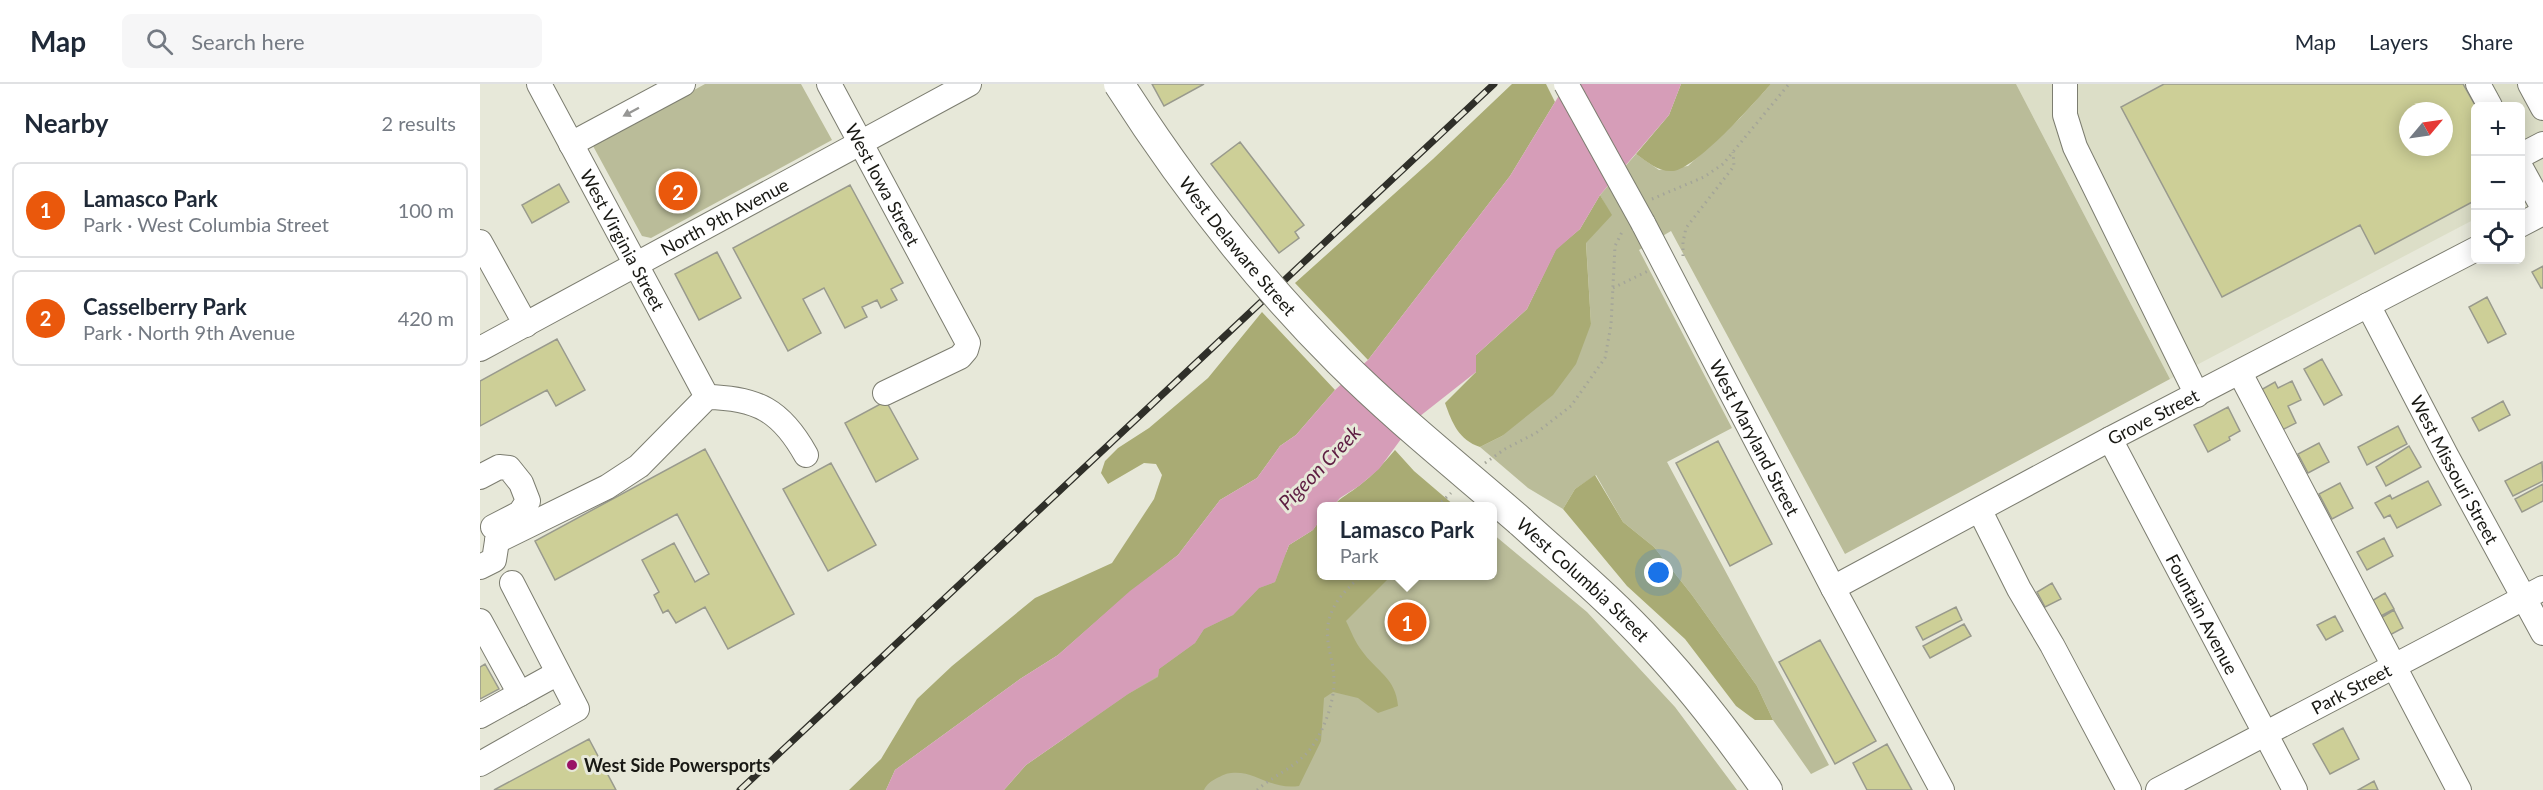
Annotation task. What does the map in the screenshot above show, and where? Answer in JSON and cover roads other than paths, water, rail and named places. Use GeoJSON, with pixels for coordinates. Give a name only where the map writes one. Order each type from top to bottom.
{"type":"FeatureCollection","features":[{"type":"Feature","properties":{"kind":"main road","name":"West Delaware Street"},"geometry":{"type":"LineString","coordinates":[[1119,84],[1181,176],[1231,241],[1301,322],[1373,394]]}},
{"type":"Feature","properties":{"kind":"main road","name":"West Columbia Street"},"geometry":{"type":"LineString","coordinates":[[1373,394],[1520,521],[1605,598],[1652,645],[1694,692],[1767,790]]}},
{"type":"Feature","properties":{"kind":"street","name":"West Virginia Street"},"geometry":{"type":"LineString","coordinates":[[540,84],[706,397]]}},
{"type":"Feature","properties":{"kind":"street"},"geometry":{"type":"LineString","coordinates":[[571,144],[683,84]]}},
{"type":"Feature","properties":{"kind":"street","name":"West Iowa Street"},"geometry":{"type":"LineString","coordinates":[[829,84],[968,343],[960,357],[885,393]]}},
{"type":"Feature","properties":{"kind":"street","name":"North 9th Avenue"},"geometry":{"type":"LineString","coordinates":[[480,349],[969,84]]}},
{"type":"Feature","properties":{"kind":"street","name":"West Maryland Street"},"geometry":{"type":"LineString","coordinates":[[1566,84],[1639,216],[1833,588],[1942,790]]}},
{"type":"Feature","properties":{"kind":"street"},"geometry":{"type":"LineString","coordinates":[[2065,84],[2065,116],[2075,147],[2198,395]]}},
{"type":"Feature","properties":{"kind":"street"},"geometry":{"type":"LineString","coordinates":[[2478,84],[2488,102]]}},
{"type":"Feature","properties":{"kind":"street"},"geometry":{"type":"LineString","coordinates":[[2530,84],[2543,108]]}},
{"type":"Feature","properties":{"kind":"street"},"geometry":{"type":"LineString","coordinates":[[2525,153],[2543,144]]}},
{"type":"Feature","properties":{"kind":"street"},"geometry":{"type":"LineString","coordinates":[[2532,177],[2543,208]]}},
{"type":"Feature","properties":{"kind":"street"},"geometry":{"type":"LineString","coordinates":[[2525,222],[2543,213]]}},
{"type":"Feature","properties":{"kind":"street"},"geometry":{"type":"LineString","coordinates":[[480,242],[526,325]]}},
{"type":"Feature","properties":{"kind":"street","name":"Grove Street"},"geometry":{"type":"LineString","coordinates":[[1833,588],[1980,511],[2110,439],[2471,251]]}},
{"type":"Feature","properties":{"kind":"street","name":"West Missouri Street"},"geometry":{"type":"LineString","coordinates":[[2368,305],[2446,455],[2534,593],[2543,633]]}},
{"type":"Feature","properties":{"kind":"street"},"geometry":{"type":"LineString","coordinates":[[2240,373],[2459,790]]}},
{"type":"Feature","properties":{"kind":"street"},"geometry":{"type":"LineString","coordinates":[[489,527],[607,487],[639,466],[706,397],[735,398],[762,407],[784,422],[794,433],[806,455]]}},
{"type":"Feature","properties":{"kind":"street","name":"Fountain Avenue"},"geometry":{"type":"LineString","coordinates":[[2110,439],[2295,790]]}},
{"type":"Feature","properties":{"kind":"street"},"geometry":{"type":"LineString","coordinates":[[480,477],[499,467],[509,468],[521,483],[528,501],[520,513],[489,527]]}},
{"type":"Feature","properties":{"kind":"street"},"geometry":{"type":"LineString","coordinates":[[1980,511],[2019,590],[2052,645],[2129,790]]}},
{"type":"Feature","properties":{"kind":"street"},"geometry":{"type":"LineString","coordinates":[[480,567],[494,560],[489,527]]}},
{"type":"Feature","properties":{"kind":"street"},"geometry":{"type":"LineString","coordinates":[[480,764],[578,709],[512,583]]}},
{"type":"Feature","properties":{"kind":"street","name":"Park Street"},"geometry":{"type":"LineString","coordinates":[[2158,790],[2534,593]]}},
{"type":"Feature","properties":{"kind":"street"},"geometry":{"type":"LineString","coordinates":[[480,621],[520,694]]}},
{"type":"Feature","properties":{"kind":"street"},"geometry":{"type":"LineString","coordinates":[[480,716],[558,673]]}},
{"type":"Feature","properties":{"kind":"water","name":"Pigeon Creek"},"geometry":{"type":"Polygon","coordinates":[[[1566,84],[1681,84],[1669,115],[1600,195],[1580,229],[1556,250],[1527,309],[1476,355],[1476,372],[1415,420],[1379,469],[1359,486],[1336,502],[1317,502],[1317,524],[1313,530],[1289,545],[1275,582],[1259,588],[1233,615],[1204,629],[1195,643],[1159,669],[1158,676],[1128,694],[1026,765],[1004,790],[886,790],[895,770],[1020,679],[1058,655],[1130,591],[1178,555],[1220,500],[1257,478],[1280,446],[1296,435],[1335,390],[1368,360],[1510,176],[1566,84]]]}},
{"type":"Feature","properties":{"kind":"railway"},"geometry":{"type":"LineString","coordinates":[[740,790],[1494,84]]}},
{"type":"Feature","properties":{"kind":"place","name":"Casselberry Park"},"geometry":{"type":"Point","coordinates":[678,191]}},
{"type":"Feature","properties":{"kind":"place","name":"Lamasco Park"},"geometry":{"type":"Point","coordinates":[1407,622]}},
{"type":"Feature","properties":{"kind":"place","name":"West Side Powersports"},"geometry":{"type":"Point","coordinates":[572,765]}}]}
